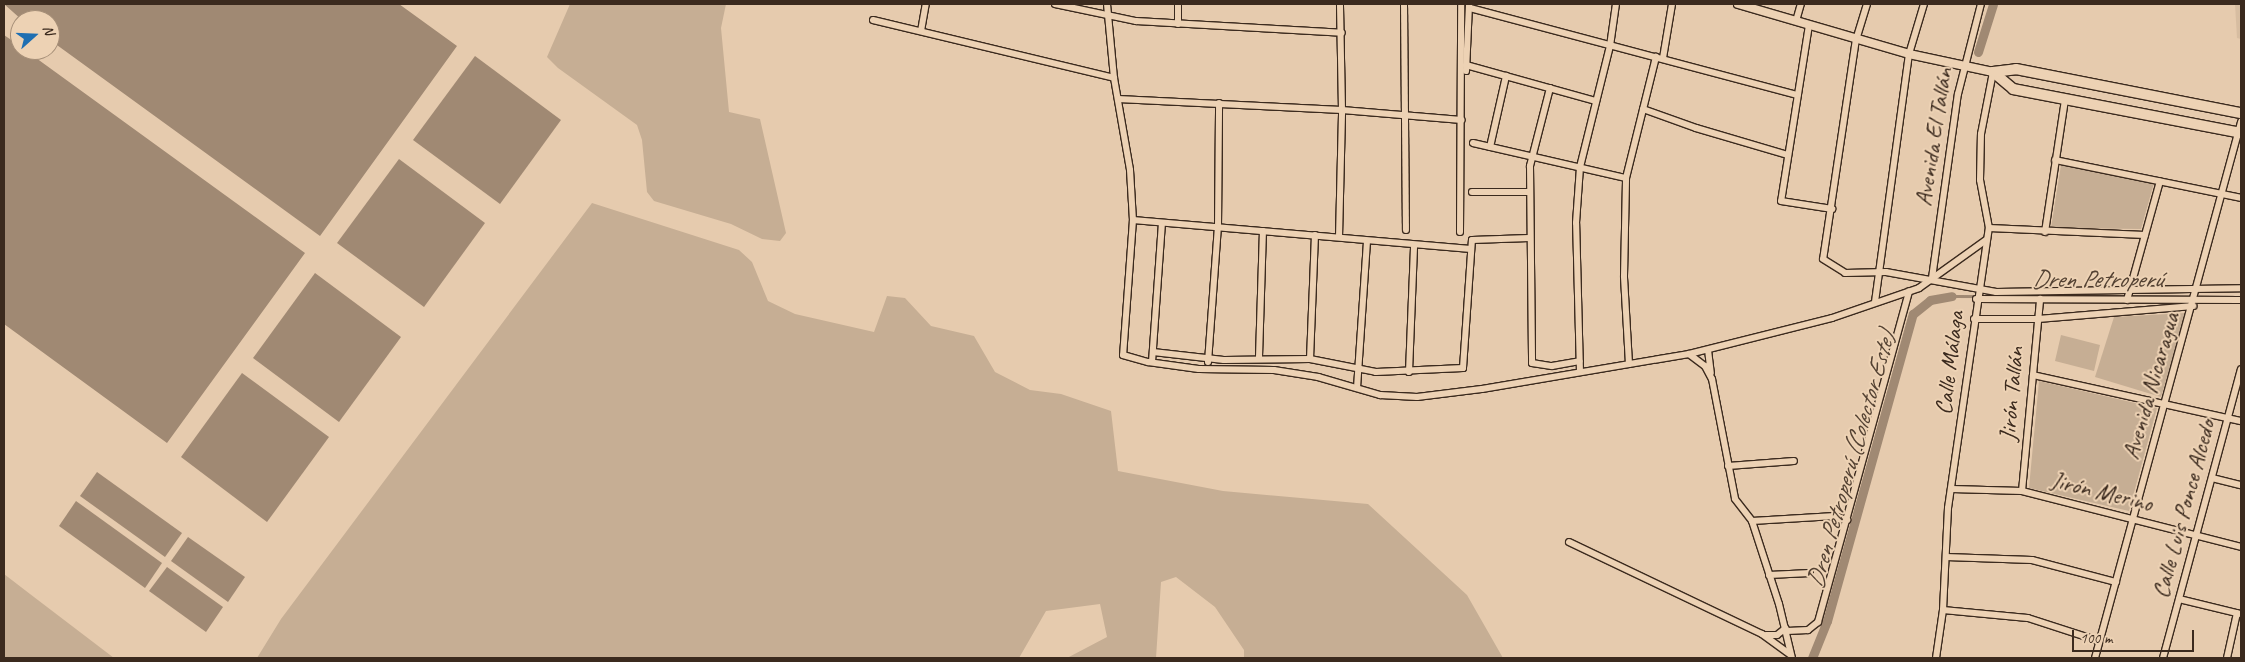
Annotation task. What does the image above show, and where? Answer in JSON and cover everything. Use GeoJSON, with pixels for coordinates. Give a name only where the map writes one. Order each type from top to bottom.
{"type":"FeatureCollection","features":[{"type":"Feature","properties":{"kind":"main road"},"geometry":{"type":"LineString","coordinates":[[1993,72],[2016,69],[2241,113]]}},
{"type":"Feature","properties":{"kind":"main road"},"geometry":{"type":"LineString","coordinates":[[1993,72],[2013,89],[2240,129]]}},
{"type":"Feature","properties":{"kind":"street"},"geometry":{"type":"LineString","coordinates":[[921,31],[926,4]]}},
{"type":"Feature","properties":{"kind":"street"},"geometry":{"type":"LineString","coordinates":[[1055,4],[1109,18],[1178,24],[1342,33]]}},
{"type":"Feature","properties":{"kind":"street"},"geometry":{"type":"LineString","coordinates":[[1107,4],[1114,78],[1126,134],[1133,220],[1123,355],[1152,362],[1207,369],[1274,370],[1357,388],[1380,395],[1417,397],[1689,354],[1832,318],[1909,291],[1932,278],[1986,240]]}},
{"type":"Feature","properties":{"kind":"street"},"geometry":{"type":"LineString","coordinates":[[1178,4],[1178,24]]}},
{"type":"Feature","properties":{"kind":"street"},"geometry":{"type":"LineString","coordinates":[[1339,237],[1342,110],[1340,4]]}},
{"type":"Feature","properties":{"kind":"street"},"geometry":{"type":"LineString","coordinates":[[1404,4],[1402,115],[1406,230]]}},
{"type":"Feature","properties":{"kind":"street"},"geometry":{"type":"LineString","coordinates":[[1460,232],[1462,4]]}},
{"type":"Feature","properties":{"kind":"street"},"geometry":{"type":"LineString","coordinates":[[1580,372],[1576,223],[1580,168],[1610,46],[1616,4]]}},
{"type":"Feature","properties":{"kind":"street"},"geometry":{"type":"LineString","coordinates":[[1629,364],[1624,276],[1626,178],[1643,109],[1660,58],[1672,4]]}},
{"type":"Feature","properties":{"kind":"street"},"geometry":{"type":"LineString","coordinates":[[1738,4],[1909,54],[1963,68],[1993,72]]}},
{"type":"Feature","properties":{"kind":"street"},"geometry":{"type":"LineString","coordinates":[[1796,21],[1801,4]]}},
{"type":"Feature","properties":{"kind":"street"},"geometry":{"type":"LineString","coordinates":[[1867,4],[1856,39],[1823,259],[1845,273],[1878,272],[1932,278],[1996,292],[2130,288],[2241,288]]}},
{"type":"Feature","properties":{"kind":"street"},"geometry":{"type":"LineString","coordinates":[[1875,302],[1909,54],[1924,4]]}},
{"type":"Feature","properties":{"kind":"street","name":"Avenida El Tallán"},"geometry":{"type":"LineString","coordinates":[[1932,278],[1963,68],[1981,4]]}},
{"type":"Feature","properties":{"kind":"street"},"geometry":{"type":"LineString","coordinates":[[1596,102],[1506,76],[1466,68],[1465,34],[1469,6],[1610,46],[1798,95]]}},
{"type":"Feature","properties":{"kind":"street"},"geometry":{"type":"LineString","coordinates":[[873,20],[1114,78]]}},
{"type":"Feature","properties":{"kind":"street"},"geometry":{"type":"LineString","coordinates":[[1810,25],[1781,201],[1832,208]]}},
{"type":"Feature","properties":{"kind":"street","name":"Calle Málaga"},"geometry":{"type":"LineString","coordinates":[[1936,658],[1944,610],[1948,508],[1976,299],[1988,228],[1980,180],[1981,134],[1993,72]]}},
{"type":"Feature","properties":{"kind":"street"},"geometry":{"type":"LineString","coordinates":[[1490,147],[1506,76]]}},
{"type":"Feature","properties":{"kind":"street"},"geometry":{"type":"LineString","coordinates":[[1550,88],[1531,156],[1529,238],[1532,363],[1552,366],[1580,361]]}},
{"type":"Feature","properties":{"kind":"street"},"geometry":{"type":"LineString","coordinates":[[1118,99],[1342,110],[1462,120]]}},
{"type":"Feature","properties":{"kind":"street"},"geometry":{"type":"LineString","coordinates":[[2045,232],[2065,99]]}},
{"type":"Feature","properties":{"kind":"street"},"geometry":{"type":"LineString","coordinates":[[1207,369],[1218,228],[1219,104]]}},
{"type":"Feature","properties":{"kind":"street"},"geometry":{"type":"LineString","coordinates":[[1643,109],[1696,128],[1788,155]]}},
{"type":"Feature","properties":{"kind":"street","name":"Avenida Nicaragua"},"geometry":{"type":"LineString","coordinates":[[2095,658],[2198,289],[2240,129]]}},
{"type":"Feature","properties":{"kind":"street"},"geometry":{"type":"LineString","coordinates":[[1473,143],[1626,178]]}},
{"type":"Feature","properties":{"kind":"street"},"geometry":{"type":"LineString","coordinates":[[2056,160],[2241,198]]}},
{"type":"Feature","properties":{"kind":"street"},"geometry":{"type":"LineString","coordinates":[[2127,300],[2160,180]]}},
{"type":"Feature","properties":{"kind":"street"},"geometry":{"type":"LineString","coordinates":[[1472,192],[1529,192]]}},
{"type":"Feature","properties":{"kind":"street"},"geometry":{"type":"LineString","coordinates":[[1133,220],[1339,237],[1367,242],[1471,249]]}},
{"type":"Feature","properties":{"kind":"street"},"geometry":{"type":"LineString","coordinates":[[1152,362],[1162,223]]}},
{"type":"Feature","properties":{"kind":"street"},"geometry":{"type":"LineString","coordinates":[[1988,228],[2145,235]]}},
{"type":"Feature","properties":{"kind":"street"},"geometry":{"type":"LineString","coordinates":[[1258,358],[1263,231]]}},
{"type":"Feature","properties":{"kind":"street"},"geometry":{"type":"LineString","coordinates":[[1310,359],[1315,235]]}},
{"type":"Feature","properties":{"kind":"street"},"geometry":{"type":"LineString","coordinates":[[1153,352],[1208,359],[1310,359],[1360,370],[1409,372],[1462,368],[1471,249],[1474,239],[1529,238]]}},
{"type":"Feature","properties":{"kind":"street"},"geometry":{"type":"LineString","coordinates":[[1357,388],[1360,370],[1367,242]]}},
{"type":"Feature","properties":{"kind":"street"},"geometry":{"type":"LineString","coordinates":[[1409,372],[1414,245]]}},
{"type":"Feature","properties":{"kind":"street"},"geometry":{"type":"LineString","coordinates":[[1762,634],[1777,634],[1786,629],[1808,630],[1818,622],[1909,291]]}},
{"type":"Feature","properties":{"kind":"street"},"geometry":{"type":"LineString","coordinates":[[1976,299],[2127,300],[2194,303]]}},
{"type":"Feature","properties":{"kind":"street","name":"Jirón Tallán"},"geometry":{"type":"LineString","coordinates":[[2022,492],[2040,300]]}},
{"type":"Feature","properties":{"kind":"street"},"geometry":{"type":"LineString","coordinates":[[1974,319],[2038,319],[2241,300]]}},
{"type":"Feature","properties":{"kind":"street"},"geometry":{"type":"LineString","coordinates":[[1708,350],[1735,499],[1741,512],[1752,521],[1786,629],[1791,656]]}},
{"type":"Feature","properties":{"kind":"street"},"geometry":{"type":"LineString","coordinates":[[1689,354],[1705,366],[1712,379]]}},
{"type":"Feature","properties":{"kind":"street","name":"Calle Luis Ponce Alcedo"},"geometry":{"type":"LineString","coordinates":[[2163,658],[2241,369]]}},
{"type":"Feature","properties":{"kind":"street"},"geometry":{"type":"LineString","coordinates":[[2033,375],[2241,421]]}},
{"type":"Feature","properties":{"kind":"street"},"geometry":{"type":"LineString","coordinates":[[1728,466],[1794,461]]}},
{"type":"Feature","properties":{"kind":"street"},"geometry":{"type":"LineString","coordinates":[[2212,478],[2241,485]]}},
{"type":"Feature","properties":{"kind":"street","name":"Jirón Merino"},"geometry":{"type":"LineString","coordinates":[[1952,489],[2022,492],[2133,518],[2241,547]]}},
{"type":"Feature","properties":{"kind":"street"},"geometry":{"type":"LineString","coordinates":[[1752,521],[1835,516],[1847,520]]}},
{"type":"Feature","properties":{"kind":"street"},"geometry":{"type":"LineString","coordinates":[[1569,542],[1762,634],[1791,656]]}},
{"type":"Feature","properties":{"kind":"street"},"geometry":{"type":"LineString","coordinates":[[1946,557],[2032,560],[2116,582]]}},
{"type":"Feature","properties":{"kind":"street"},"geometry":{"type":"LineString","coordinates":[[1769,575],[1810,573]]}},
{"type":"Feature","properties":{"kind":"street"},"geometry":{"type":"LineString","coordinates":[[2179,599],[2239,613],[2227,658]]}},
{"type":"Feature","properties":{"kind":"street"},"geometry":{"type":"LineString","coordinates":[[1944,610],[2028,618],[2099,641]]}},
{"type":"Feature","properties":{"kind":"shaded area"},"geometry":{"type":"Polygon","coordinates":[[[4,4],[399,4],[457,46],[320,236],[60,47],[60,10],[11,10],[4,4]]]}},
{"type":"Feature","properties":{"kind":"shaded area"},"geometry":{"type":"Polygon","coordinates":[[[570,4],[726,4],[721,28],[729,112],[760,119],[786,233],[780,241],[762,239],[731,224],[654,201],[647,192],[642,140],[637,125],[558,68],[547,57],[570,4]]]}},
{"type":"Feature","properties":{"kind":"shaded area"},"geometry":{"type":"Polygon","coordinates":[[[2235,4],[2241,4],[2241,39],[2237,38],[2235,4]]]}},
{"type":"Feature","properties":{"kind":"shaded area"},"geometry":{"type":"Polygon","coordinates":[[[4,35],[10,39],[10,60],[39,60],[305,253],[167,443],[4,324],[4,35]]]}},
{"type":"Feature","properties":{"kind":"shaded area"},"geometry":{"type":"Polygon","coordinates":[[[475,56],[561,120],[500,204],[413,140],[475,56]]]}},
{"type":"Feature","properties":{"kind":"shaded area"},"geometry":{"type":"Polygon","coordinates":[[[399,159],[485,223],[424,307],[337,243],[399,159]]]}},
{"type":"Feature","properties":{"kind":"shaded area"},"geometry":{"type":"Polygon","coordinates":[[[2061,165],[2154,183],[2141,229],[2051,228],[2061,165]]]}},
{"type":"Feature","properties":{"kind":"shaded area"},"geometry":{"type":"Polygon","coordinates":[[[592,203],[739,250],[752,262],[768,301],[795,314],[874,332],[887,296],[905,298],[931,326],[974,336],[995,372],[1030,390],[1061,394],[1111,411],[1118,471],[1223,491],[1368,504],[1467,595],[1503,658],[1244,658],[1244,650],[1215,607],[1176,577],[1161,582],[1156,658],[1067,658],[1107,637],[1100,604],[1046,611],[1019,658],[257,658],[281,619],[592,203]]]}},
{"type":"Feature","properties":{"kind":"shaded area"},"geometry":{"type":"Polygon","coordinates":[[[315,273],[401,337],[339,422],[253,358],[315,273]]]}},
{"type":"Feature","properties":{"kind":"shaded area"},"geometry":{"type":"Polygon","coordinates":[[[2186,313],[2161,397],[2095,377],[2114,317],[2186,313]]]}},
{"type":"Feature","properties":{"kind":"shaded area"},"geometry":{"type":"Polygon","coordinates":[[[2061,335],[2100,345],[2094,371],[2055,361],[2061,335]]]}},
{"type":"Feature","properties":{"kind":"shaded area"},"geometry":{"type":"Polygon","coordinates":[[[242,373],[329,437],[267,522],[181,457],[242,373]]]}},
{"type":"Feature","properties":{"kind":"shaded area"},"geometry":{"type":"Polygon","coordinates":[[[2039,381],[2157,408],[2129,511],[2029,488],[2039,381]]]}},
{"type":"Feature","properties":{"kind":"shaded area"},"geometry":{"type":"Polygon","coordinates":[[[97,472],[182,533],[165,557],[80,496],[97,472]]]}},
{"type":"Feature","properties":{"kind":"shaded area"},"geometry":{"type":"Polygon","coordinates":[[[76,501],[162,563],[145,588],[59,526],[76,501]]]}},
{"type":"Feature","properties":{"kind":"shaded area"},"geometry":{"type":"Polygon","coordinates":[[[188,537],[245,577],[228,602],[171,561],[188,537]]]}},
{"type":"Feature","properties":{"kind":"shaded area"},"geometry":{"type":"Polygon","coordinates":[[[167,567],[223,607],[206,632],[149,591],[167,567]]]}},
{"type":"Feature","properties":{"kind":"shaded area"},"geometry":{"type":"Polygon","coordinates":[[[4,574],[30,594],[114,658],[4,658],[4,574]]]}},
{"type":"Feature","properties":{"kind":"waterway"},"geometry":{"type":"LineString","coordinates":[[1978,52],[1993,4]]}},
{"type":"Feature","properties":{"kind":"waterway","name":"Dren Petroperú"},"geometry":{"type":"LineString","coordinates":[[1952,296],[2215,297]]}},
{"type":"Feature","properties":{"kind":"waterway","name":"Dren Petroperú (Colector Este)"},"geometry":{"type":"LineString","coordinates":[[1812,658],[1827,621],[1913,314],[1930,300],[1952,296]]}}]}
